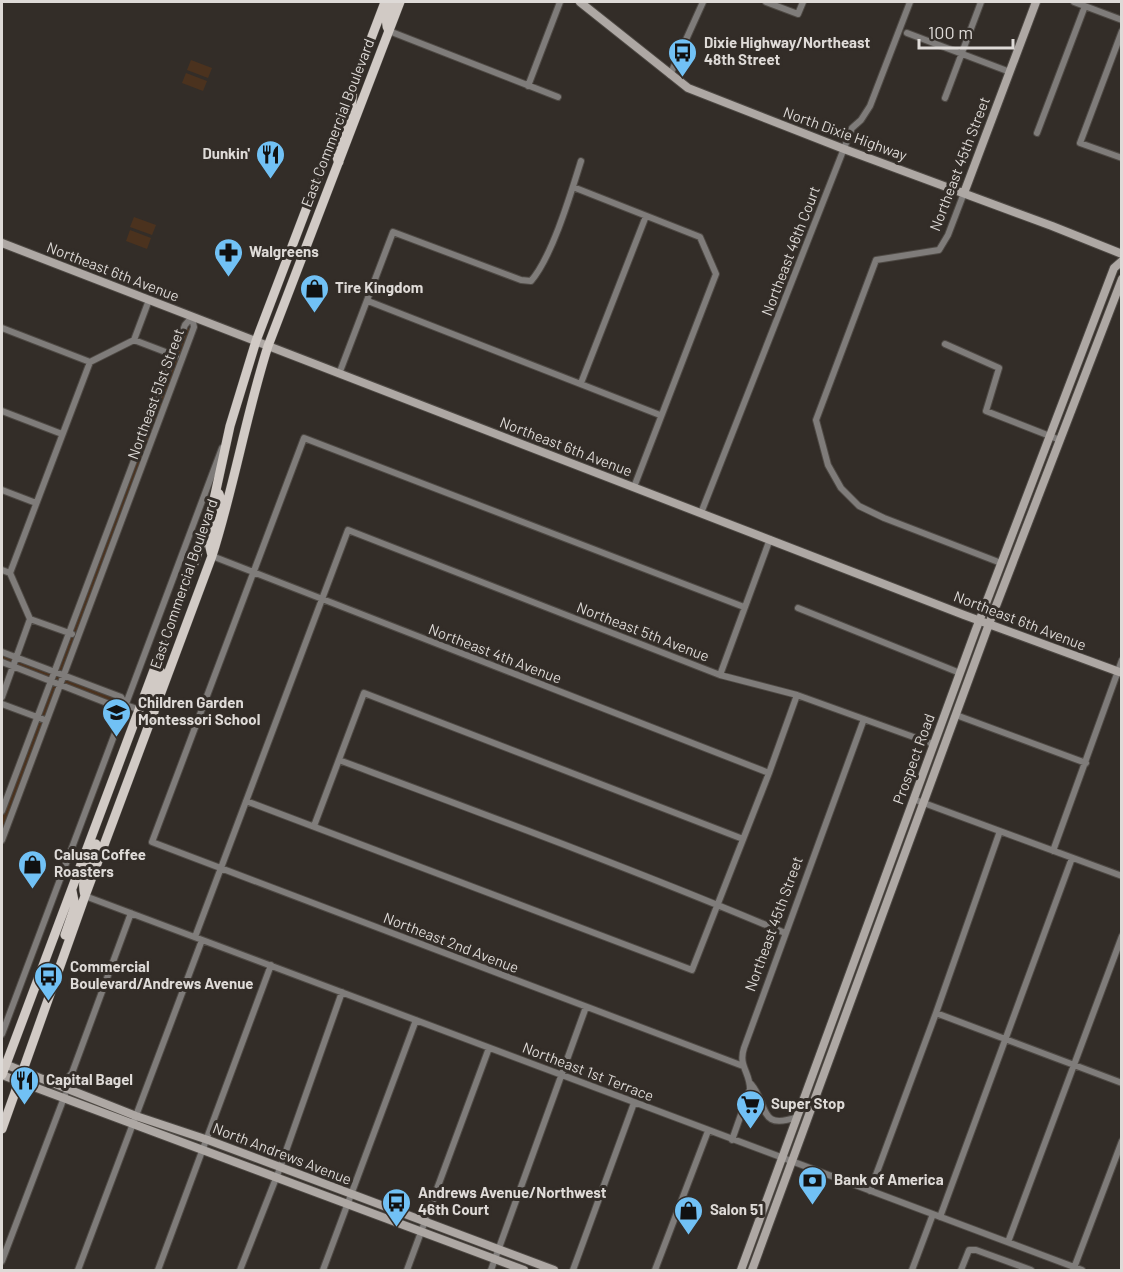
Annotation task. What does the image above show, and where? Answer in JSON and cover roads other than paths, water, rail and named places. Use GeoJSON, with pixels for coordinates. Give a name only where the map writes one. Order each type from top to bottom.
{"type":"FeatureCollection","features":[{"type":"Feature","properties":{"kind":"main road","name":"East Commercial Boulevard"},"geometry":{"type":"LineString","coordinates":[[2,1075],[3,1064],[72,891],[196,558],[216,491],[230,426],[256,342],[385,2]]}},
{"type":"Feature","properties":{"kind":"main road"},"geometry":{"type":"LineString","coordinates":[[388,32],[386,18],[392,2]]}},
{"type":"Feature","properties":{"kind":"main road","name":"East Commercial Boulevard"},"geometry":{"type":"LineString","coordinates":[[2,1130],[85,896],[212,556],[225,516],[254,391],[268,346],[400,2]]}},
{"type":"Feature","properties":{"kind":"main road","name":"North Dixie Highway"},"geometry":{"type":"LineString","coordinates":[[580,2],[688,88],[1052,226],[1122,255]]}},
{"type":"Feature","properties":{"kind":"main road","name":"Northeast 45th Street"},"geometry":{"type":"LineString","coordinates":[[964,193],[1036,2]]}},
{"type":"Feature","properties":{"kind":"main road"},"geometry":{"type":"LineString","coordinates":[[369,83],[367,74],[379,40],[379,27],[376,23]]}},
{"type":"Feature","properties":{"kind":"main road"},"geometry":{"type":"LineString","coordinates":[[339,162],[336,154],[353,104],[351,89]]}},
{"type":"Feature","properties":{"kind":"main road"},"geometry":{"type":"LineString","coordinates":[[311,236],[311,222],[329,172],[325,158]]}},
{"type":"Feature","properties":{"kind":"main road","name":"Northeast 6th Avenue"},"geometry":{"type":"LineString","coordinates":[[2,243],[979,621],[1119,672]]}},
{"type":"Feature","properties":{"kind":"main road","name":"Prospect Road"},"geometry":{"type":"LineString","coordinates":[[741,1270],[979,621],[1114,268],[1122,261]]}},
{"type":"Feature","properties":{"kind":"main road","name":"Prospect Road"},"geometry":{"type":"LineString","coordinates":[[752,1270],[989,624],[1122,279]]}},
{"type":"Feature","properties":{"kind":"main road"},"geometry":{"type":"LineString","coordinates":[[212,556],[209,543],[221,500],[216,491]]}},
{"type":"Feature","properties":{"kind":"main road"},"geometry":{"type":"LineString","coordinates":[[188,622],[186,611],[202,568],[196,558]]}},
{"type":"Feature","properties":{"kind":"main road"},"geometry":{"type":"LineString","coordinates":[[154,712],[151,698],[168,652],[166,641]]}},
{"type":"Feature","properties":{"kind":"main road"},"geometry":{"type":"LineString","coordinates":[[127,785],[124,776],[143,723],[140,710]]}},
{"type":"Feature","properties":{"kind":"main road"},"geometry":{"type":"LineString","coordinates":[[85,896],[82,883],[97,840],[94,831]]}},
{"type":"Feature","properties":{"kind":"main road"},"geometry":{"type":"LineString","coordinates":[[67,946],[64,936],[75,902],[72,891]]}},
{"type":"Feature","properties":{"kind":"main road"},"geometry":{"type":"LineString","coordinates":[[847,980],[857,983]]}},
{"type":"Feature","properties":{"kind":"main road","name":"North Andrews Avenue"},"geometry":{"type":"LineString","coordinates":[[3,1064],[64,1087],[203,1151],[524,1270]]}},
{"type":"Feature","properties":{"kind":"main road","name":"North Andrews Avenue"},"geometry":{"type":"LineString","coordinates":[[2,1075],[64,1099],[208,1140],[554,1270]]}},
{"type":"Feature","properties":{"kind":"street"},"geometry":{"type":"LineString","coordinates":[[528,86],[560,2]]}},
{"type":"Feature","properties":{"kind":"street"},"geometry":{"type":"LineString","coordinates":[[670,75],[703,2]]}},
{"type":"Feature","properties":{"kind":"street"},"geometry":{"type":"LineString","coordinates":[[766,2],[798,14],[803,2]]}},
{"type":"Feature","properties":{"kind":"street","name":"Northeast 46th Court"},"geometry":{"type":"LineString","coordinates":[[701,513],[852,128],[861,120],[870,106],[910,2]]}},
{"type":"Feature","properties":{"kind":"street"},"geometry":{"type":"LineString","coordinates":[[945,98],[981,2]]}},
{"type":"Feature","properties":{"kind":"street"},"geometry":{"type":"LineString","coordinates":[[1074,2],[1122,20]]}},
{"type":"Feature","properties":{"kind":"street"},"geometry":{"type":"LineString","coordinates":[[1037,133],[1085,6]]}},
{"type":"Feature","properties":{"kind":"street"},"geometry":{"type":"LineString","coordinates":[[388,32],[558,97]]}},
{"type":"Feature","properties":{"kind":"street"},"geometry":{"type":"LineString","coordinates":[[1122,32],[1080,142],[1122,158]]}},
{"type":"Feature","properties":{"kind":"street"},"geometry":{"type":"LineString","coordinates":[[907,33],[1010,72]]}},
{"type":"Feature","properties":{"kind":"street"},"geometry":{"type":"LineString","coordinates":[[339,374],[393,232],[520,280],[531,281],[541,270],[581,161]]}},
{"type":"Feature","properties":{"kind":"street"},"geometry":{"type":"LineString","coordinates":[[573,187],[700,237],[716,274],[660,414],[634,487]]}},
{"type":"Feature","properties":{"kind":"street","name":"Northeast 45th Street"},"geometry":{"type":"LineString","coordinates":[[964,193],[948,235],[939,250],[876,260],[816,420],[828,465],[841,488],[859,506],[884,518],[1001,563]]}},
{"type":"Feature","properties":{"kind":"street"},"geometry":{"type":"LineString","coordinates":[[581,383],[646,216]]}},
{"type":"Feature","properties":{"kind":"street"},"geometry":{"type":"LineString","coordinates":[[2,697],[30,619],[10,573],[90,362],[134,340],[149,300]]}},
{"type":"Feature","properties":{"kind":"street"},"geometry":{"type":"LineString","coordinates":[[368,301],[660,414]]}},
{"type":"Feature","properties":{"kind":"street","name":"Northeast 51st Street"},"geometry":{"type":"LineString","coordinates":[[2,811],[185,325],[192,317]]}},
{"type":"Feature","properties":{"kind":"street","name":"Northeast 51st Street"},"geometry":{"type":"LineString","coordinates":[[2,840],[194,327],[192,317]]}},
{"type":"Feature","properties":{"kind":"street"},"geometry":{"type":"LineString","coordinates":[[2,328],[90,362]]}},
{"type":"Feature","properties":{"kind":"street"},"geometry":{"type":"LineString","coordinates":[[134,340],[182,359]]}},
{"type":"Feature","properties":{"kind":"street"},"geometry":{"type":"LineString","coordinates":[[945,344],[999,368],[986,411],[1060,440]]}},
{"type":"Feature","properties":{"kind":"street"},"geometry":{"type":"LineString","coordinates":[[2,411],[62,434]]}},
{"type":"Feature","properties":{"kind":"street"},"geometry":{"type":"LineString","coordinates":[[2,1034],[230,426]]}},
{"type":"Feature","properties":{"kind":"street"},"geometry":{"type":"LineString","coordinates":[[254,573],[304,438],[744,607]]}},
{"type":"Feature","properties":{"kind":"street"},"geometry":{"type":"LineString","coordinates":[[2,489],[36,503]]}},
{"type":"Feature","properties":{"kind":"street"},"geometry":{"type":"LineString","coordinates":[[112,519],[121,522]]}},
{"type":"Feature","properties":{"kind":"street","name":"Northeast 5th Avenue"},"geometry":{"type":"LineString","coordinates":[[322,600],[348,530],[720,675],[797,695],[933,744]]}},
{"type":"Feature","properties":{"kind":"street"},"geometry":{"type":"LineString","coordinates":[[720,675],[770,539]]}},
{"type":"Feature","properties":{"kind":"street"},"geometry":{"type":"LineString","coordinates":[[183,552],[196,558]]}},
{"type":"Feature","properties":{"kind":"street","name":"Northeast 4th Avenue"},"geometry":{"type":"LineString","coordinates":[[212,556],[770,773]]}},
{"type":"Feature","properties":{"kind":"street"},"geometry":{"type":"LineString","coordinates":[[2,570],[10,573]]}},
{"type":"Feature","properties":{"kind":"street","name":"Northeast 2nd Avenue"},"geometry":{"type":"LineString","coordinates":[[254,573],[152,842],[742,1066]]}},
{"type":"Feature","properties":{"kind":"street"},"geometry":{"type":"LineString","coordinates":[[195,937],[322,600]]}},
{"type":"Feature","properties":{"kind":"street"},"geometry":{"type":"LineString","coordinates":[[798,608],[960,673]]}},
{"type":"Feature","properties":{"kind":"street"},"geometry":{"type":"LineString","coordinates":[[30,619],[77,636]]}},
{"type":"Feature","properties":{"kind":"street"},"geometry":{"type":"LineString","coordinates":[[2,652],[121,698],[126,705]]}},
{"type":"Feature","properties":{"kind":"street"},"geometry":{"type":"LineString","coordinates":[[1053,851],[1122,660]]}},
{"type":"Feature","properties":{"kind":"street"},"geometry":{"type":"LineString","coordinates":[[2,662],[117,706],[126,705],[140,710]]}},
{"type":"Feature","properties":{"kind":"street"},"geometry":{"type":"LineString","coordinates":[[314,826],[364,693],[743,839]]}},
{"type":"Feature","properties":{"kind":"street"},"geometry":{"type":"LineString","coordinates":[[246,801],[692,970],[770,773],[797,695]]}},
{"type":"Feature","properties":{"kind":"street"},"geometry":{"type":"LineString","coordinates":[[2,704],[45,720]]}},
{"type":"Feature","properties":{"kind":"street"},"geometry":{"type":"LineString","coordinates":[[956,715],[1086,763]]}},
{"type":"Feature","properties":{"kind":"street","name":"Northeast 45th Street"},"geometry":{"type":"LineString","coordinates":[[742,1066],[741,1056],[864,719]]}},
{"type":"Feature","properties":{"kind":"street"},"geometry":{"type":"LineString","coordinates":[[339,760],[719,905],[785,933]]}},
{"type":"Feature","properties":{"kind":"street"},"geometry":{"type":"LineString","coordinates":[[913,799],[1122,876]]}},
{"type":"Feature","properties":{"kind":"street"},"geometry":{"type":"LineString","coordinates":[[870,1191],[1000,831]]}},
{"type":"Feature","properties":{"kind":"street"},"geometry":{"type":"LineString","coordinates":[[940,1217],[1072,858]]}},
{"type":"Feature","properties":{"kind":"street"},"geometry":{"type":"LineString","coordinates":[[58,885],[72,891]]}},
{"type":"Feature","properties":{"kind":"street","name":"Northeast 1st Terrace"},"geometry":{"type":"LineString","coordinates":[[85,896],[791,1163],[1082,1270]]}},
{"type":"Feature","properties":{"kind":"street"},"geometry":{"type":"LineString","coordinates":[[2,1262],[64,1099],[64,1087],[72,1073],[131,913]]}},
{"type":"Feature","properties":{"kind":"street"},"geometry":{"type":"LineString","coordinates":[[1008,1242],[1122,936]]}},
{"type":"Feature","properties":{"kind":"street"},"geometry":{"type":"LineString","coordinates":[[78,1270],[202,939]]}},
{"type":"Feature","properties":{"kind":"street"},"geometry":{"type":"LineString","coordinates":[[159,1270],[271,965]]}},
{"type":"Feature","properties":{"kind":"street"},"geometry":{"type":"LineString","coordinates":[[240,1270],[280,1168],[342,992]]}},
{"type":"Feature","properties":{"kind":"street"},"geometry":{"type":"LineString","coordinates":[[491,1270],[586,1007]]}},
{"type":"Feature","properties":{"kind":"street"},"geometry":{"type":"LineString","coordinates":[[936,1013],[1122,1083]]}},
{"type":"Feature","properties":{"kind":"street"},"geometry":{"type":"LineString","coordinates":[[323,1270],[416,1020]]}},
{"type":"Feature","properties":{"kind":"street"},"geometry":{"type":"LineString","coordinates":[[407,1270],[489,1048]]}},
{"type":"Feature","properties":{"kind":"street"},"geometry":{"type":"LineString","coordinates":[[742,1066],[770,1118],[781,1122],[797,1118]]}},
{"type":"Feature","properties":{"kind":"street"},"geometry":{"type":"LineString","coordinates":[[732,1140],[750,1083]]}},
{"type":"Feature","properties":{"kind":"street"},"geometry":{"type":"LineString","coordinates":[[573,1270],[634,1103]]}},
{"type":"Feature","properties":{"kind":"street"},"geometry":{"type":"LineString","coordinates":[[655,1270],[708,1131]]}},
{"type":"Feature","properties":{"kind":"street"},"geometry":{"type":"LineString","coordinates":[[1074,1268],[1122,1141]]}},
{"type":"Feature","properties":{"kind":"street"},"geometry":{"type":"LineString","coordinates":[[912,1270],[933,1214]]}},
{"type":"Feature","properties":{"kind":"street"},"geometry":{"type":"LineString","coordinates":[[961,1270],[969,1250],[976,1250],[1031,1270]]}},
{"type":"Feature","properties":{"kind":"place","name":"Dixie Highway/Northeast 48th Street"},"geometry":{"type":"Point","coordinates":[683,78]}},
{"type":"Feature","properties":{"kind":"place","name":"Dunkin'"},"geometry":{"type":"Point","coordinates":[271,180]}},
{"type":"Feature","properties":{"kind":"place","name":"Walgreens"},"geometry":{"type":"Point","coordinates":[228,278]}},
{"type":"Feature","properties":{"kind":"place","name":"Tire Kingdom"},"geometry":{"type":"Point","coordinates":[314,314]}},
{"type":"Feature","properties":{"kind":"place","name":"Children Garden Montessori School"},"geometry":{"type":"Point","coordinates":[117,738]}},
{"type":"Feature","properties":{"kind":"place","name":"Calusa Coffee Roasters"},"geometry":{"type":"Point","coordinates":[33,890]}},
{"type":"Feature","properties":{"kind":"place","name":"Commercial Boulevard/Andrews Avenue"},"geometry":{"type":"Point","coordinates":[49,1002]}},
{"type":"Feature","properties":{"kind":"place","name":"Capital Bagel"},"geometry":{"type":"Point","coordinates":[25,1106]}},
{"type":"Feature","properties":{"kind":"place","name":"Super Stop"},"geometry":{"type":"Point","coordinates":[750,1130]}},
{"type":"Feature","properties":{"kind":"place","name":"Bank of America"},"geometry":{"type":"Point","coordinates":[813,1206]}},
{"type":"Feature","properties":{"kind":"place","name":"Andrews Avenue/Northwest 46th Court"},"geometry":{"type":"Point","coordinates":[397,1228]}},
{"type":"Feature","properties":{"kind":"place","name":"Salon 51"},"geometry":{"type":"Point","coordinates":[689,1236]}}]}
